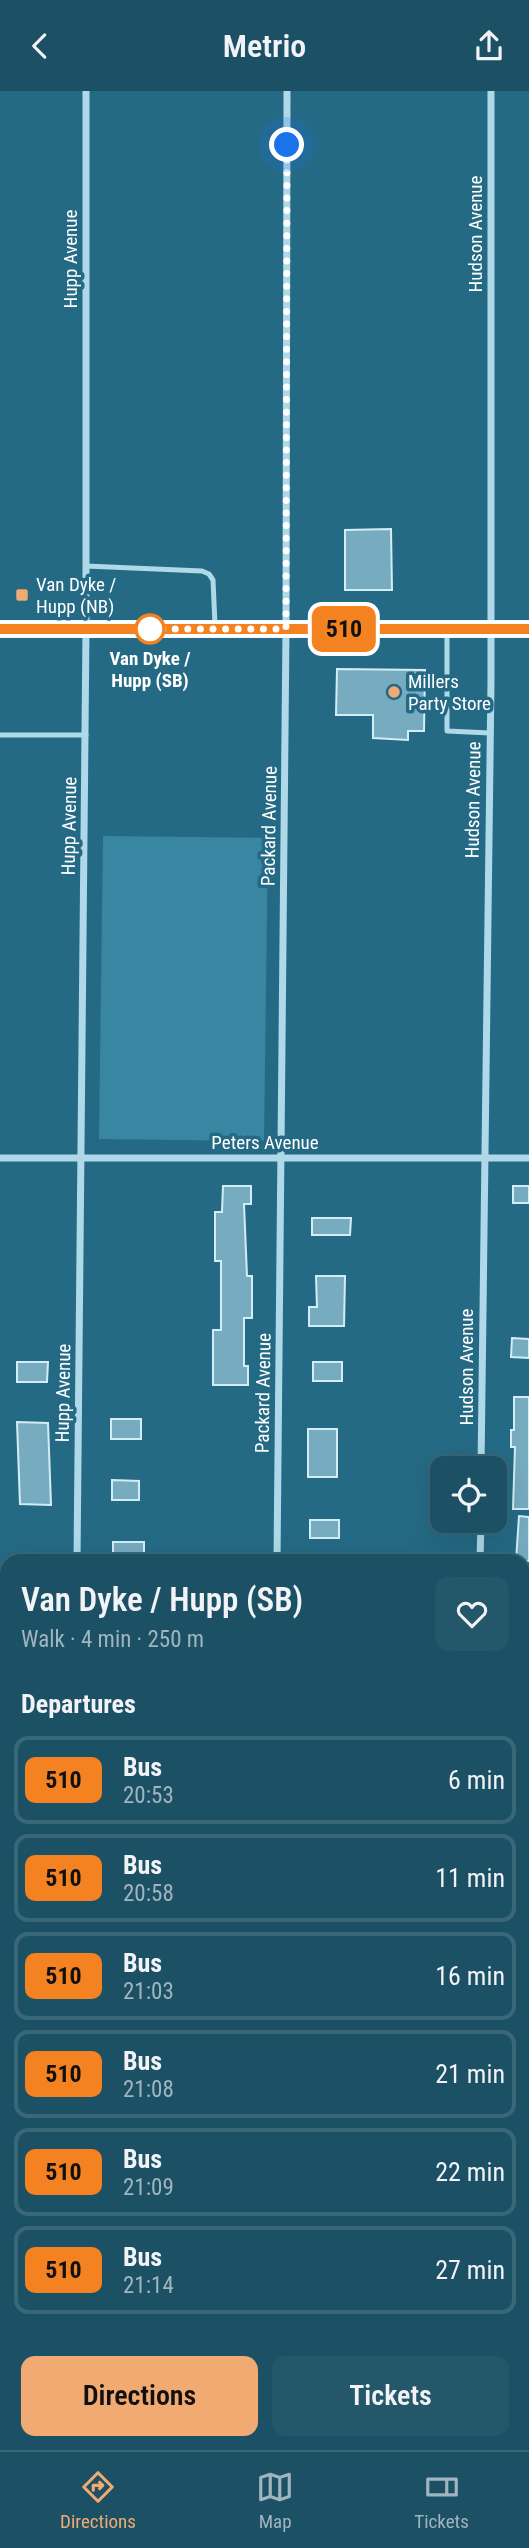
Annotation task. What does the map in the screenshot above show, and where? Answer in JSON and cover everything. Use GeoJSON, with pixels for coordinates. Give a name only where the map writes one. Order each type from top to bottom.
{"type":"FeatureCollection","features":[{"type":"Feature","properties":{"kind":"main road"},"geometry":{"type":"LineString","coordinates":[[0,629],[529,629]]}},
{"type":"Feature","properties":{"kind":"street","name":"Hupp Avenue"},"geometry":{"type":"LineString","coordinates":[[77,1554],[86,736],[86,91]]}},
{"type":"Feature","properties":{"kind":"street","name":"Packard Avenue"},"geometry":{"type":"LineString","coordinates":[[277,1554],[286,629],[287,91]]}},
{"type":"Feature","properties":{"kind":"street","name":"Hudson Avenue"},"geometry":{"type":"LineString","coordinates":[[481,1456],[491,629],[491,91]]}},
{"type":"Feature","properties":{"kind":"street","name":"Peters Avenue"},"geometry":{"type":"LineString","coordinates":[[0,1158],[529,1158]]}},
{"type":"Feature","properties":{"kind":"street"},"geometry":{"type":"LineString","coordinates":[[480,1554],[481,1533]]}},
{"type":"Feature","properties":{"kind":"lane"},"geometry":{"type":"LineString","coordinates":[[86,566],[202,571],[209,574],[213,580],[215,628]]}},
{"type":"Feature","properties":{"kind":"lane"},"geometry":{"type":"LineString","coordinates":[[447,629],[447,730],[490,733]]}},
{"type":"Feature","properties":{"kind":"lane"},"geometry":{"type":"LineString","coordinates":[[0,736],[86,736]]}},
{"type":"Feature","properties":{"kind":"shaded area"},"geometry":{"type":"Polygon","coordinates":[[[103,836],[268,838],[264,1141],[99,1139],[103,836]]]}},
{"type":"Feature","properties":{"kind":"building"},"geometry":{"type":"Polygon","coordinates":[[[391,529],[392,590],[345,590],[345,530],[391,529]]]}},
{"type":"Feature","properties":{"kind":"building"},"geometry":{"type":"Polygon","coordinates":[[[337,669],[425,670],[424,731],[408,731],[408,740],[373,738],[373,715],[336,715],[337,669]]]}},
{"type":"Feature","properties":{"kind":"building"},"geometry":{"type":"Polygon","coordinates":[[[223,1186],[251,1186],[251,1204],[244,1204],[247,1276],[252,1276],[252,1318],[244,1318],[244,1366],[248,1366],[248,1385],[213,1385],[213,1330],[221,1330],[221,1261],[215,1261],[215,1212],[222,1212],[223,1186]]]}},
{"type":"Feature","properties":{"kind":"building"},"geometry":{"type":"Polygon","coordinates":[[[513,1186],[529,1186],[529,1203],[513,1203],[513,1186]]]}},
{"type":"Feature","properties":{"kind":"building"},"geometry":{"type":"Polygon","coordinates":[[[312,1218],[351,1218],[350,1235],[312,1235],[312,1218]]]}},
{"type":"Feature","properties":{"kind":"building"},"geometry":{"type":"Polygon","coordinates":[[[316,1276],[345,1276],[344,1326],[309,1326],[309,1307],[317,1307],[316,1276]]]}},
{"type":"Feature","properties":{"kind":"building"},"geometry":{"type":"Polygon","coordinates":[[[512,1338],[529,1339],[529,1358],[511,1357],[512,1338]]]}},
{"type":"Feature","properties":{"kind":"building"},"geometry":{"type":"Polygon","coordinates":[[[17,1362],[48,1362],[47,1382],[17,1382],[17,1362]]]}},
{"type":"Feature","properties":{"kind":"building"},"geometry":{"type":"Polygon","coordinates":[[[313,1362],[342,1362],[342,1381],[313,1381],[313,1362]]]}},
{"type":"Feature","properties":{"kind":"building"},"geometry":{"type":"Polygon","coordinates":[[[514,1397],[529,1397],[529,1509],[513,1509],[515,1447],[511,1447],[511,1430],[514,1430],[514,1397]]]}},
{"type":"Feature","properties":{"kind":"building"},"geometry":{"type":"Polygon","coordinates":[[[111,1419],[141,1419],[141,1439],[111,1439],[111,1419]]]}},
{"type":"Feature","properties":{"kind":"building"},"geometry":{"type":"Polygon","coordinates":[[[17,1422],[48,1423],[51,1505],[20,1504],[17,1422]]]}},
{"type":"Feature","properties":{"kind":"building"},"geometry":{"type":"Polygon","coordinates":[[[308,1429],[337,1429],[337,1477],[308,1477],[308,1429]]]}},
{"type":"Feature","properties":{"kind":"building"},"geometry":{"type":"Polygon","coordinates":[[[112,1480],[139,1481],[139,1500],[112,1500],[112,1480]]]}},
{"type":"Feature","properties":{"kind":"building"},"geometry":{"type":"Polygon","coordinates":[[[519,1516],[529,1517],[529,1554],[516,1554],[519,1516]]]}},
{"type":"Feature","properties":{"kind":"building"},"geometry":{"type":"Polygon","coordinates":[[[310,1520],[339,1520],[339,1538],[310,1538],[310,1520]]]}},
{"type":"Feature","properties":{"kind":"building"},"geometry":{"type":"Polygon","coordinates":[[[113,1542],[144,1542],[144,1554],[113,1554],[113,1542]]]}},
{"type":"Feature","properties":{"kind":"bus line","name":"510"},"geometry":{"type":"LineString","coordinates":[[0,629],[529,629]]}},
{"type":"Feature","properties":{"kind":"place","name":"Van Dyke / Hupp (NB)"},"geometry":{"type":"Point","coordinates":[22,595]}},
{"type":"Feature","properties":{"kind":"place","name":"Van Dyke / Hupp (SB)"},"geometry":{"type":"Point","coordinates":[150,629]}},
{"type":"Feature","properties":{"kind":"place","name":"Millers Party Store"},"geometry":{"type":"Point","coordinates":[394,692]}},
{"type":"Feature","properties":{"kind":"route"},"geometry":{"type":"LineString","coordinates":[[150,629],[286,629],[287,145]]}}]}
